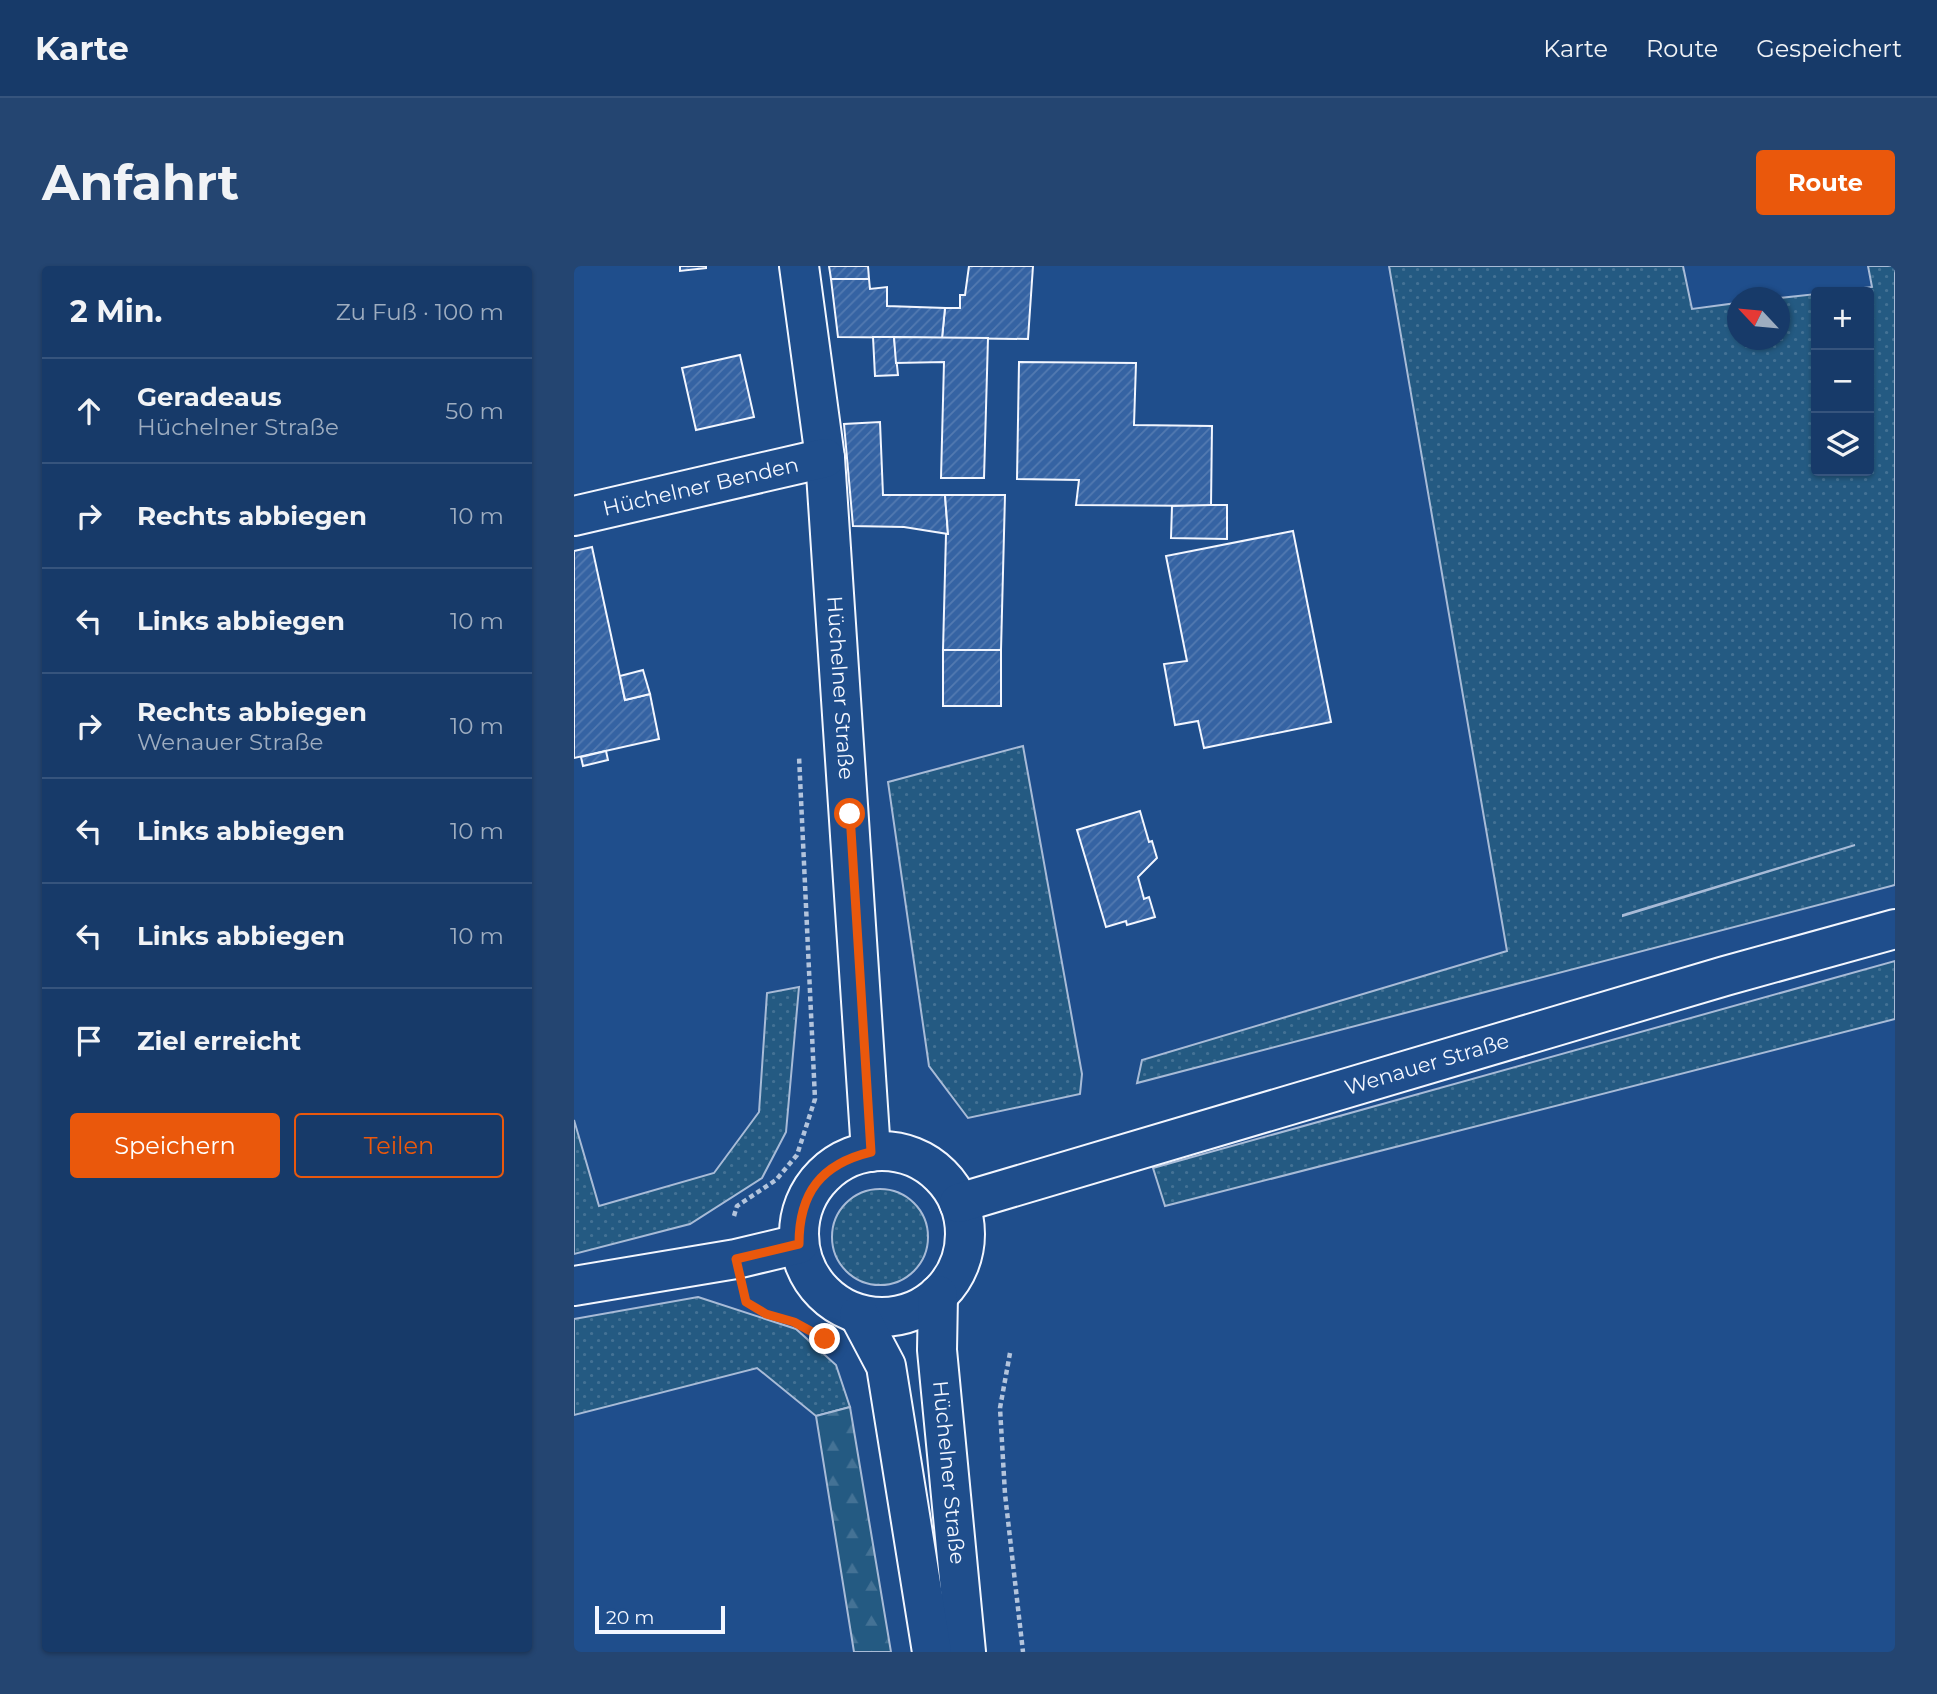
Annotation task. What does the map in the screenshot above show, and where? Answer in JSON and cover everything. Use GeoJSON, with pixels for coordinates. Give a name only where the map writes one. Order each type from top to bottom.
{"type":"FeatureCollection","features":[{"type":"Feature","properties":{"kind":"street","name":"Hüchelner Straße"},"geometry":{"type":"LineString","coordinates":[[799,266],[825,458],[871,1152]]}},
{"type":"Feature","properties":{"kind":"street","name":"Hüchelner Benden"},"geometry":{"type":"LineString","coordinates":[[574,516],[825,458]]}},
{"type":"Feature","properties":{"kind":"street","name":"Wenauer Straße"},"geometry":{"type":"LineString","coordinates":[[959,1203],[1725,975],[1895,929]]}},
{"type":"Feature","properties":{"kind":"street"},"geometry":{"type":"LineString","coordinates":[[871,1152],[893,1152],[915,1157],[933,1169],[948,1184],[959,1203],[965,1227],[963,1252],[954,1276],[938,1295],[915,1311],[887,1318],[859,1315],[837,1305],[818,1289],[805,1268],[799,1244],[799,1223],[805,1202],[816,1183],[831,1168],[850,1157],[871,1152]]}},
{"type":"Feature","properties":{"kind":"street"},"geometry":{"type":"LineString","coordinates":[[574,1286],[736,1259],[799,1244]]}},
{"type":"Feature","properties":{"kind":"street","name":"Hüchelner Straße"},"geometry":{"type":"LineString","coordinates":[[938,1295],[937,1350],[967,1652]]}},
{"type":"Feature","properties":{"kind":"street","name":"Hüchelner Straße"},"geometry":{"type":"LineString","coordinates":[[859,1315],[886,1366],[932,1652]]}},
{"type":"Feature","properties":{"kind":"path"},"geometry":{"type":"LineString","coordinates":[[799,752],[815,1099],[797,1154],[776,1180],[737,1206],[731,1225],[746,1302],[766,1314],[794,1322],[825,1339],[832,1348]]}},
{"type":"Feature","properties":{"kind":"path"},"geometry":{"type":"LineString","coordinates":[[1010,1353],[1000,1408],[1005,1494],[1023,1652]]}},
{"type":"Feature","properties":{"kind":"green space"},"geometry":{"type":"Polygon","coordinates":[[[1389,266],[1683,266],[1692,309],[1727,304],[1727,350],[1790,350],[1790,297],[1811,295],[1811,476],[1874,476],[1874,287],[1868,266],[1895,266],[1895,885],[1137,1083],[1142,1060],[1507,951],[1389,266]],[[1855,845],[1623,915],[1623,916],[1855,845]]]}},
{"type":"Feature","properties":{"kind":"green space"},"geometry":{"type":"Polygon","coordinates":[[[1023,746],[1082,1074],[1080,1094],[968,1118],[929,1066],[888,782],[1023,746]]]}},
{"type":"Feature","properties":{"kind":"green space"},"geometry":{"type":"Polygon","coordinates":[[[1895,961],[1895,1019],[1165,1206],[1153,1168],[1895,961]]]}},
{"type":"Feature","properties":{"kind":"green space"},"geometry":{"type":"Polygon","coordinates":[[[799,987],[786,1132],[762,1178],[690,1224],[574,1254],[574,1120],[599,1206],[714,1173],[759,1112],[767,993],[799,987]]]}},
{"type":"Feature","properties":{"kind":"green space"},"geometry":{"type":"Polygon","coordinates":[[[880,1189],[898,1193],[914,1203],[924,1219],[928,1237],[924,1255],[914,1271],[898,1281],[880,1285],[862,1281],[846,1271],[836,1255],[832,1237],[836,1219],[846,1203],[862,1193],[880,1189]]]}},
{"type":"Feature","properties":{"kind":"green space"},"geometry":{"type":"Polygon","coordinates":[[[698,1297],[796,1329],[836,1365],[850,1407],[816,1416],[757,1368],[574,1415],[574,1319],[698,1297]]]}},
{"type":"Feature","properties":{"kind":"green space"},"geometry":{"type":"Polygon","coordinates":[[[850,1407],[891,1652],[854,1652],[816,1416],[850,1407]]]}},
{"type":"Feature","properties":{"kind":"building"},"geometry":{"type":"Polygon","coordinates":[[[680,266],[706,266],[706,268],[680,271],[680,266]]]}},
{"type":"Feature","properties":{"kind":"building"},"geometry":{"type":"Polygon","coordinates":[[[829,266],[868,266],[869,279],[831,279],[829,266]]]}},
{"type":"Feature","properties":{"kind":"building"},"geometry":{"type":"Polygon","coordinates":[[[969,266],[1033,266],[1028,339],[942,338],[945,308],[960,308],[960,295],[965,295],[969,266]]]}},
{"type":"Feature","properties":{"kind":"building"},"geometry":{"type":"Polygon","coordinates":[[[831,279],[869,279],[870,289],[887,287],[887,306],[945,308],[942,338],[838,337],[831,279]]]}},
{"type":"Feature","properties":{"kind":"building"},"geometry":{"type":"Polygon","coordinates":[[[873,337],[894,337],[898,375],[875,376],[873,337]]]}},
{"type":"Feature","properties":{"kind":"building"},"geometry":{"type":"Polygon","coordinates":[[[894,337],[988,338],[984,478],[941,478],[944,362],[896,363],[894,337]]]}},
{"type":"Feature","properties":{"kind":"building"},"geometry":{"type":"Polygon","coordinates":[[[740,355],[754,417],[696,430],[682,368],[740,355]]]}},
{"type":"Feature","properties":{"kind":"building"},"geometry":{"type":"Polygon","coordinates":[[[1019,362],[1136,363],[1134,425],[1212,426],[1211,506],[1076,505],[1079,480],[1017,479],[1019,362]]]}},
{"type":"Feature","properties":{"kind":"building"},"geometry":{"type":"Polygon","coordinates":[[[880,422],[883,495],[945,495],[948,534],[904,527],[853,526],[844,424],[880,422]]]}},
{"type":"Feature","properties":{"kind":"building"},"geometry":{"type":"Polygon","coordinates":[[[945,495],[1005,495],[1001,650],[943,650],[948,534],[945,495]]]}},
{"type":"Feature","properties":{"kind":"building"},"geometry":{"type":"Polygon","coordinates":[[[1227,505],[1227,539],[1171,538],[1172,506],[1227,505]]]}},
{"type":"Feature","properties":{"kind":"building"},"geometry":{"type":"Polygon","coordinates":[[[1293,531],[1331,722],[1204,748],[1198,721],[1175,725],[1164,664],[1187,661],[1166,556],[1293,531]]]}},
{"type":"Feature","properties":{"kind":"building"},"geometry":{"type":"Polygon","coordinates":[[[592,547],[625,700],[650,694],[659,739],[574,758],[574,551],[592,547]]]}},
{"type":"Feature","properties":{"kind":"building"},"geometry":{"type":"Polygon","coordinates":[[[943,650],[1001,650],[1001,706],[943,706],[943,650]]]}},
{"type":"Feature","properties":{"kind":"building"},"geometry":{"type":"Polygon","coordinates":[[[643,670],[650,694],[625,700],[620,676],[643,670]]]}},
{"type":"Feature","properties":{"kind":"building"},"geometry":{"type":"Polygon","coordinates":[[[606,751],[608,760],[583,766],[581,757],[606,751]]]}},
{"type":"Feature","properties":{"kind":"building"},"geometry":{"type":"Polygon","coordinates":[[[1140,811],[1157,858],[1138,877],[1144,899],[1149,897],[1155,917],[1127,925],[1126,921],[1106,927],[1077,830],[1140,811]]]}},
{"type":"Feature","properties":{"kind":"route"},"geometry":{"type":"LineString","coordinates":[[825,1339],[794,1322],[766,1314],[746,1302],[736,1259],[799,1244],[799,1223],[805,1202],[816,1183],[831,1168],[850,1157],[871,1152],[850,814]]}}]}
